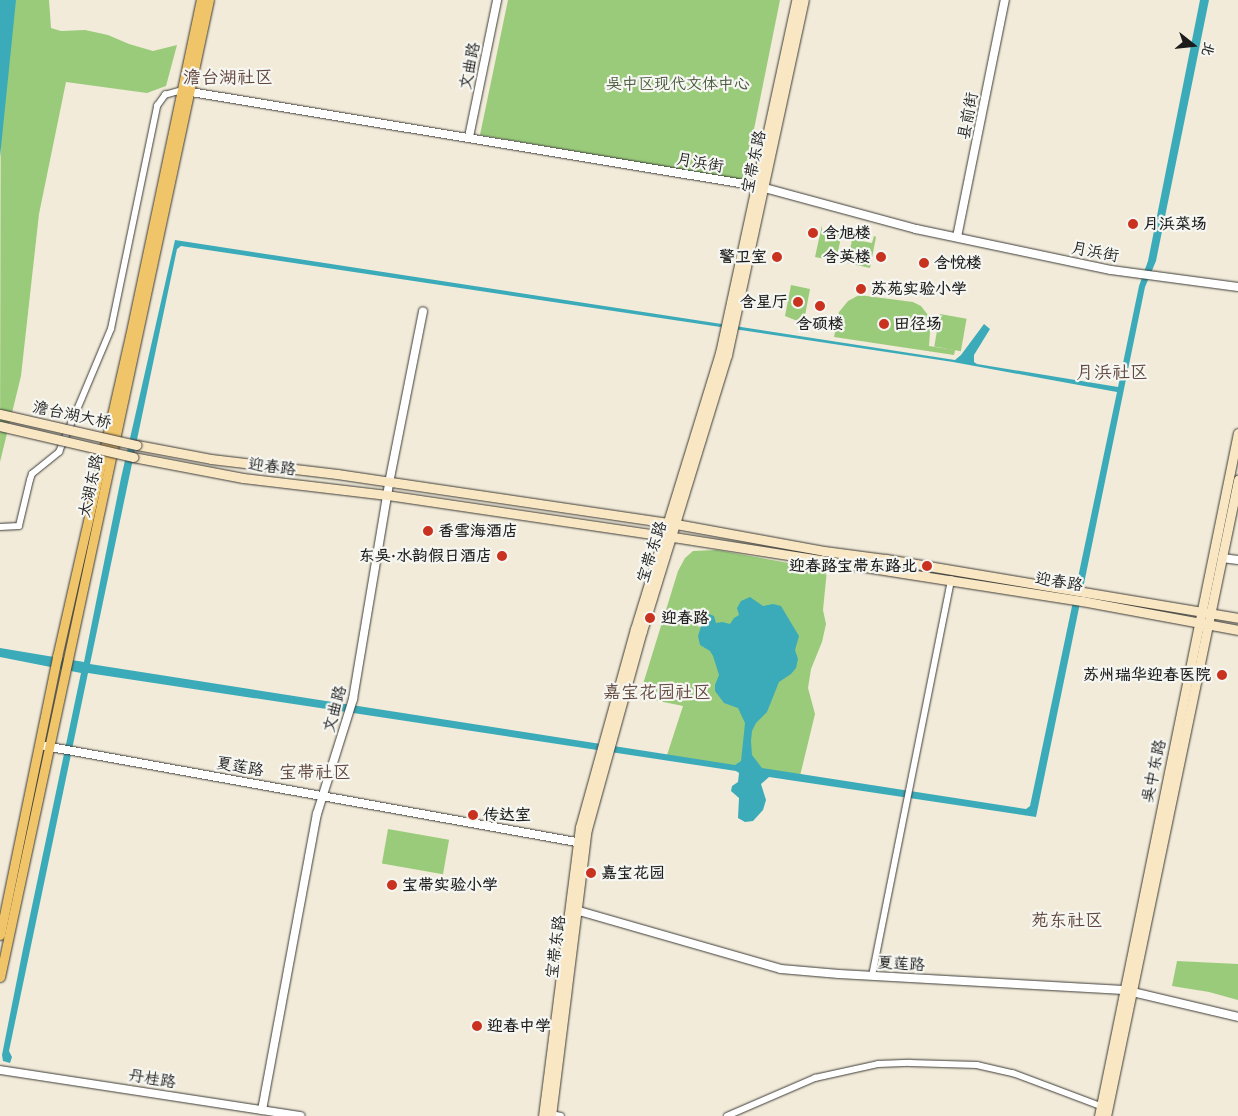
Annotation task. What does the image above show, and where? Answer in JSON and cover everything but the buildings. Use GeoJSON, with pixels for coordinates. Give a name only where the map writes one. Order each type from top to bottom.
{"type":"FeatureCollection","features":[{"type":"Feature","properties":{"kind":"main road","name":"太湖东路"},"geometry":{"type":"LineString","coordinates":[[0,977],[48,747],[67,670],[187,91],[201,0]]}},
{"type":"Feature","properties":{"kind":"main road","name":"太湖东路"},"geometry":{"type":"LineString","coordinates":[[0,935],[57,657],[209,0]]}},
{"type":"Feature","properties":{"kind":"main road","name":"宝带东路"},"geometry":{"type":"LineString","coordinates":[[760,187],[796,0]]}},
{"type":"Feature","properties":{"kind":"main road","name":"宝带东路"},"geometry":{"type":"LineString","coordinates":[[548,1115],[581,843],[611,724],[669,536],[730,326],[760,187],[804,0]]}},
{"type":"Feature","properties":{"kind":"main road","name":"澹台湖大桥"},"geometry":{"type":"LineString","coordinates":[[0,414],[137,445]]}},
{"type":"Feature","properties":{"kind":"main road","name":"澹台湖大桥"},"geometry":{"type":"LineString","coordinates":[[0,426],[133,457]]}},
{"type":"Feature","properties":{"kind":"main road","name":"吴中东路"},"geometry":{"type":"LineString","coordinates":[[1099,1116],[1128,990],[1203,624],[1201,611],[1238,433]]}},
{"type":"Feature","properties":{"kind":"main road","name":"迎春路"},"geometry":{"type":"LineString","coordinates":[[137,445],[211,459],[672,524],[824,551],[886,559],[1080,596],[1238,630]]}},
{"type":"Feature","properties":{"kind":"main road","name":"迎春路"},"geometry":{"type":"LineString","coordinates":[[133,457],[243,478],[387,495],[669,536],[950,580],[1201,611],[1238,618]]}},
{"type":"Feature","properties":{"kind":"main road","name":"吴中东路"},"geometry":{"type":"LineString","coordinates":[[1203,624],[1210,613],[1238,480]]}},
{"type":"Feature","properties":{"kind":"main road","name":"吴中东路"},"geometry":{"type":"LineString","coordinates":[[1106,1116],[1128,990]]}},
{"type":"Feature","properties":{"kind":"street","name":"文曲路"},"geometry":{"type":"LineString","coordinates":[[469,137],[497,0]]}},
{"type":"Feature","properties":{"kind":"street","name":"县前街"},"geometry":{"type":"LineString","coordinates":[[957,237],[1005,0]]}},
{"type":"Feature","properties":{"kind":"street","name":"月浜街"},"geometry":{"type":"LineString","coordinates":[[187,91],[760,187],[916,229],[1140,274],[1238,287]]}},
{"type":"Feature","properties":{"kind":"street"},"geometry":{"type":"LineString","coordinates":[[0,527],[19,526],[30,480],[37,470],[59,452],[111,329],[157,106],[165,95],[187,91]]}},
{"type":"Feature","properties":{"kind":"street","name":"文曲路"},"geometry":{"type":"LineString","coordinates":[[262,1110],[322,796],[352,702],[389,483],[422,311]]}},
{"type":"Feature","properties":{"kind":"street"},"geometry":{"type":"LineString","coordinates":[[1222,558],[1238,560]]}},
{"type":"Feature","properties":{"kind":"street"},"geometry":{"type":"LineString","coordinates":[[872,976],[950,580]]}},
{"type":"Feature","properties":{"kind":"street","name":"夏莲路"},"geometry":{"type":"LineString","coordinates":[[38,745],[581,843]]}},
{"type":"Feature","properties":{"kind":"street","name":"夏莲路"},"geometry":{"type":"LineString","coordinates":[[572,909],[766,966],[798,971],[872,976],[1128,990],[1238,1017]]}},
{"type":"Feature","properties":{"kind":"street"},"geometry":{"type":"LineString","coordinates":[[727,1116],[815,1078],[878,1064],[910,1062],[977,1065],[1013,1073],[1101,1106]]}},
{"type":"Feature","properties":{"kind":"street","name":"丹桂路"},"geometry":{"type":"LineString","coordinates":[[0,1070],[251,1112],[262,1110],[300,1116]]}},
{"type":"Feature","properties":{"kind":"street"},"geometry":{"type":"LineString","coordinates":[[548,1115],[561,1116]]}},
{"type":"Feature","properties":{"kind":"green space"},"geometry":{"type":"Polygon","coordinates":[[[1,0],[49,0],[51,28],[61,31],[85,30],[108,35],[153,51],[177,45],[166,86],[147,93],[66,82],[39,214],[21,376],[0,462],[1,0]]]}},
{"type":"Feature","properties":{"kind":"green space","name":"吴中区现代文体中心"},"geometry":{"type":"Polygon","coordinates":[[[508,0],[780,0],[744,179],[740,180],[480,135],[508,0]]]}},
{"type":"Feature","properties":{"kind":"green space"},"geometry":{"type":"Polygon","coordinates":[[[822,225],[822,231],[837,234],[839,227],[843,228],[836,261],[815,257],[822,225]]]}},
{"type":"Feature","properties":{"kind":"green space"},"geometry":{"type":"Polygon","coordinates":[[[854,231],[858,231],[856,240],[872,243],[874,236],[876,237],[870,268],[847,263],[854,231]]]}},
{"type":"Feature","properties":{"kind":"green space","name":"含星厅"},"geometry":{"type":"Polygon","coordinates":[[[791,285],[810,289],[804,321],[800,320],[800,322],[785,316],[791,285]]]}},
{"type":"Feature","properties":{"kind":"green space","name":"田径场"},"geometry":{"type":"Polygon","coordinates":[[[859,295],[913,302],[921,306],[931,319],[929,346],[955,350],[954,355],[834,337],[839,312],[848,301],[859,295]]]}},
{"type":"Feature","properties":{"kind":"green space"},"geometry":{"type":"Polygon","coordinates":[[[940,314],[967,319],[961,351],[934,346],[940,314]]]}},
{"type":"Feature","properties":{"kind":"green space"},"geometry":{"type":"Polygon","coordinates":[[[717,550],[827,570],[823,610],[826,624],[822,642],[811,669],[808,688],[815,714],[800,776],[667,755],[683,706],[639,697],[678,571],[685,558],[693,551],[717,550]]]}},
{"type":"Feature","properties":{"kind":"green space"},"geometry":{"type":"Polygon","coordinates":[[[388,829],[449,840],[443,874],[382,863],[388,829]]]}},
{"type":"Feature","properties":{"kind":"green space"},"geometry":{"type":"Polygon","coordinates":[[[1177,961],[1238,964],[1238,1000],[1209,992],[1172,986],[1177,961]]]}},
{"type":"Feature","properties":{"kind":"water"},"geometry":{"type":"Polygon","coordinates":[[[0,0],[16,0],[0,157],[0,0]]]}},
{"type":"Feature","properties":{"kind":"water"},"geometry":{"type":"Polygon","coordinates":[[[1200,0],[1209,0],[1156,261],[1145,287],[1036,817],[769,777],[761,784],[766,800],[763,810],[753,821],[745,822],[738,818],[739,798],[731,791],[732,786],[738,782],[739,773],[736,771],[88,673],[9,1051],[12,1057],[10,1063],[3,1061],[2,1055],[23,949],[81,673],[0,657],[0,648],[84,662],[121,478],[175,240],[955,360],[961,355],[984,324],[990,329],[974,355],[974,362],[977,364],[1118,387],[1139,286],[1148,261],[1200,0]],[[181,246],[177,249],[90,664],[735,765],[741,761],[745,723],[738,708],[724,703],[715,691],[719,675],[713,656],[710,651],[700,645],[698,636],[702,623],[707,620],[709,614],[714,616],[716,623],[730,624],[739,615],[737,608],[741,601],[750,597],[763,606],[773,604],[781,606],[799,636],[795,650],[798,659],[796,668],[779,682],[767,712],[756,723],[752,731],[752,755],[762,768],[1026,809],[1030,806],[1117,392],[953,362],[181,246]]]}},
{"type":"Feature","properties":{"kind":"place","name":"月浜菜场"},"geometry":{"type":"Point","coordinates":[1133,224]}},
{"type":"Feature","properties":{"kind":"place","name":"含旭楼"},"geometry":{"type":"Point","coordinates":[813,233]}},
{"type":"Feature","properties":{"kind":"place","name":"警卫室"},"geometry":{"type":"Point","coordinates":[777,257]}},
{"type":"Feature","properties":{"kind":"place","name":"含英楼"},"geometry":{"type":"Point","coordinates":[881,257]}},
{"type":"Feature","properties":{"kind":"place","name":"含悦楼"},"geometry":{"type":"Point","coordinates":[924,263]}},
{"type":"Feature","properties":{"kind":"place","name":"苏苑实验小学"},"geometry":{"type":"Point","coordinates":[861,289]}},
{"type":"Feature","properties":{"kind":"place","name":"含星厅"},"geometry":{"type":"Point","coordinates":[798,302]}},
{"type":"Feature","properties":{"kind":"place","name":"含硕楼"},"geometry":{"type":"Point","coordinates":[820,306]}},
{"type":"Feature","properties":{"kind":"place","name":"田径场"},"geometry":{"type":"Point","coordinates":[884,324]}},
{"type":"Feature","properties":{"kind":"place","name":"香雪海酒店"},"geometry":{"type":"Point","coordinates":[428,531]}},
{"type":"Feature","properties":{"kind":"place","name":"东吴·水韵假日酒店"},"geometry":{"type":"Point","coordinates":[502,556]}},
{"type":"Feature","properties":{"kind":"place","name":"迎春路宝带东路北"},"geometry":{"type":"Point","coordinates":[927,566]}},
{"type":"Feature","properties":{"kind":"place","name":"迎春路"},"geometry":{"type":"Point","coordinates":[650,618]}},
{"type":"Feature","properties":{"kind":"place","name":"苏州瑞华迎春医院"},"geometry":{"type":"Point","coordinates":[1222,675]}},
{"type":"Feature","properties":{"kind":"place","name":"传达室"},"geometry":{"type":"Point","coordinates":[473,815]}},
{"type":"Feature","properties":{"kind":"place","name":"嘉宝花园"},"geometry":{"type":"Point","coordinates":[591,873]}},
{"type":"Feature","properties":{"kind":"place","name":"宝带实验小学"},"geometry":{"type":"Point","coordinates":[392,885]}},
{"type":"Feature","properties":{"kind":"place","name":"迎春中学"},"geometry":{"type":"Point","coordinates":[477,1026]}},
{"type":"Feature","properties":{"kind":"district","name":"澹台湖社区"},"geometry":{"type":"Point","coordinates":[228,78]}},
{"type":"Feature","properties":{"kind":"district","name":"月浜社区"},"geometry":{"type":"Point","coordinates":[1112,373]}},
{"type":"Feature","properties":{"kind":"district","name":"嘉宝花园社区"},"geometry":{"type":"Point","coordinates":[657,693]}},
{"type":"Feature","properties":{"kind":"district","name":"宝带社区"},"geometry":{"type":"Point","coordinates":[315,773]}},
{"type":"Feature","properties":{"kind":"district","name":"苑东社区"},"geometry":{"type":"Point","coordinates":[1067,921]}}]}
